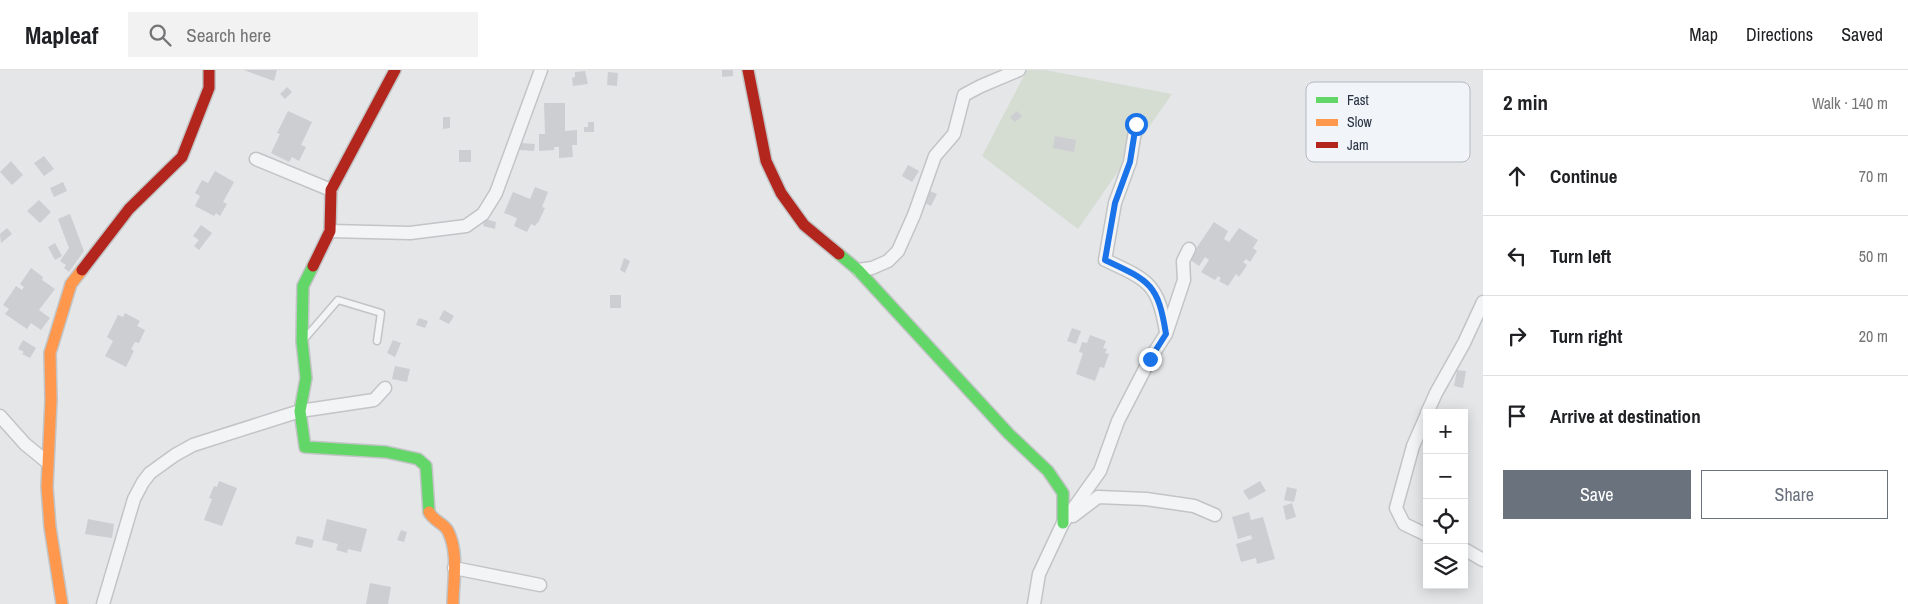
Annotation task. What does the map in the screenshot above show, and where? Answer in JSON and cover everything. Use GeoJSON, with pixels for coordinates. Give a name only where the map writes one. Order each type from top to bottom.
{"type":"FeatureCollection","features":[{"type":"Feature","properties":{"kind":"street"},"geometry":{"type":"LineString","coordinates":[[62,604],[50,527],[48,462],[51,400],[50,353],[71,284],[129,209],[182,157],[209,88],[209,70]]}},
{"type":"Feature","properties":{"kind":"street"},"geometry":{"type":"LineString","coordinates":[[395,70],[331,190],[330,230],[304,286],[302,341],[306,378],[300,411],[305,447],[386,452],[418,459],[426,466],[428,508],[431,516],[446,529],[454,548],[453,604]]}},
{"type":"Feature","properties":{"kind":"street"},"geometry":{"type":"LineString","coordinates":[[330,230],[410,233],[466,226],[483,214],[496,192],[541,70]]}},
{"type":"Feature","properties":{"kind":"street"},"geometry":{"type":"LineString","coordinates":[[748,70],[766,161],[781,193],[804,225],[858,270],[1009,434],[1048,471],[1062,493],[1063,523]]}},
{"type":"Feature","properties":{"kind":"street"},"geometry":{"type":"LineString","coordinates":[[858,270],[872,268],[888,261],[898,251],[936,156],[954,134],[964,95],[1018,70]]}},
{"type":"Feature","properties":{"kind":"street"},"geometry":{"type":"LineString","coordinates":[[1136,124],[1130,162],[1115,203],[1105,260],[1138,275],[1155,291],[1163,313],[1166,334]]}},
{"type":"Feature","properties":{"kind":"street"},"geometry":{"type":"LineString","coordinates":[[256,159],[331,190]]}},
{"type":"Feature","properties":{"kind":"street"},"geometry":{"type":"LineString","coordinates":[[1034,604],[1039,574],[1063,523],[1100,471],[1118,421],[1150,359],[1166,334],[1184,280],[1183,262],[1188,249]]}},
{"type":"Feature","properties":{"kind":"street"},"geometry":{"type":"LineString","coordinates":[[1429,409],[1464,343],[1483,302]]}},
{"type":"Feature","properties":{"kind":"street"},"geometry":{"type":"LineString","coordinates":[[103,604],[134,499],[150,473],[193,445],[300,411],[374,400],[385,388]]}},
{"type":"Feature","properties":{"kind":"street"},"geometry":{"type":"LineString","coordinates":[[0,416],[25,444],[48,462]]}},
{"type":"Feature","properties":{"kind":"street"},"geometry":{"type":"LineString","coordinates":[[1423,422],[1413,446],[1396,508],[1404,524],[1423,533]]}},
{"type":"Feature","properties":{"kind":"street"},"geometry":{"type":"LineString","coordinates":[[1063,523],[1098,497],[1146,499],[1194,506],[1215,515]]}},
{"type":"Feature","properties":{"kind":"street"},"geometry":{"type":"LineString","coordinates":[[1468,551],[1483,560]]}},
{"type":"Feature","properties":{"kind":"street"},"geometry":{"type":"LineString","coordinates":[[454,568],[540,585]]}},
{"type":"Feature","properties":{"kind":"lane"},"geometry":{"type":"LineString","coordinates":[[302,341],[338,300],[381,313],[377,341]]}},
{"type":"Feature","properties":{"kind":"shaded area"},"geometry":{"type":"Polygon","coordinates":[[[1027,70],[1045,70],[1172,94],[1078,229],[982,156],[1027,70]]]}},
{"type":"Feature","properties":{"kind":"building"},"geometry":{"type":"Polygon","coordinates":[[[244,70],[277,70],[274,81],[244,70]]]}},
{"type":"Feature","properties":{"kind":"building"},"geometry":{"type":"Polygon","coordinates":[[[722,70],[733,70],[733,76],[722,77],[722,70]]]}},
{"type":"Feature","properties":{"kind":"building"},"geometry":{"type":"Polygon","coordinates":[[[585,71],[588,84],[573,86],[572,78],[575,77],[575,72],[585,71]]]}},
{"type":"Feature","properties":{"kind":"building"},"geometry":{"type":"Polygon","coordinates":[[[608,72],[618,73],[617,86],[607,85],[608,72]]]}},
{"type":"Feature","properties":{"kind":"building"},"geometry":{"type":"Polygon","coordinates":[[[287,87],[292,92],[285,99],[280,94],[287,87]]]}},
{"type":"Feature","properties":{"kind":"building"},"geometry":{"type":"Polygon","coordinates":[[[544,103],[565,103],[565,131],[577,130],[577,145],[572,145],[573,157],[559,158],[559,147],[554,147],[554,150],[539,151],[539,134],[545,134],[544,103]]]}},
{"type":"Feature","properties":{"kind":"building"},"geometry":{"type":"Polygon","coordinates":[[[288,111],[312,122],[301,145],[306,147],[299,161],[292,157],[289,162],[271,153],[280,134],[277,133],[288,111]]]}},
{"type":"Feature","properties":{"kind":"building"},"geometry":{"type":"Polygon","coordinates":[[[1017,111],[1022,116],[1015,122],[1010,117],[1017,111]]]}},
{"type":"Feature","properties":{"kind":"building"},"geometry":{"type":"Polygon","coordinates":[[[443,117],[450,117],[450,128],[443,129],[443,117]]]}},
{"type":"Feature","properties":{"kind":"building"},"geometry":{"type":"Polygon","coordinates":[[[588,122],[594,122],[594,132],[584,132],[584,127],[588,127],[588,122]]]}},
{"type":"Feature","properties":{"kind":"building"},"geometry":{"type":"Polygon","coordinates":[[[1055,136],[1076,140],[1074,152],[1053,148],[1055,136]]]}},
{"type":"Feature","properties":{"kind":"building"},"geometry":{"type":"Polygon","coordinates":[[[521,143],[535,144],[534,151],[520,150],[521,143]]]}},
{"type":"Feature","properties":{"kind":"building"},"geometry":{"type":"Polygon","coordinates":[[[459,150],[471,150],[471,162],[459,162],[459,150]]]}},
{"type":"Feature","properties":{"kind":"building"},"geometry":{"type":"Polygon","coordinates":[[[44,156],[54,169],[44,176],[34,163],[44,156]]]}},
{"type":"Feature","properties":{"kind":"building"},"geometry":{"type":"Polygon","coordinates":[[[11,161],[23,175],[12,185],[0,172],[11,161]]]}},
{"type":"Feature","properties":{"kind":"building"},"geometry":{"type":"Polygon","coordinates":[[[908,165],[919,171],[912,182],[902,176],[908,165]]]}},
{"type":"Feature","properties":{"kind":"building"},"geometry":{"type":"Polygon","coordinates":[[[215,171],[234,182],[223,202],[227,204],[220,216],[216,213],[214,216],[195,206],[200,196],[195,193],[202,180],[208,183],[215,171]]]}},
{"type":"Feature","properties":{"kind":"building"},"geometry":{"type":"Polygon","coordinates":[[[63,182],[67,191],[54,197],[50,188],[63,182]]]}},
{"type":"Feature","properties":{"kind":"building"},"geometry":{"type":"Polygon","coordinates":[[[535,187],[548,192],[542,207],[545,208],[538,223],[535,226],[531,224],[527,232],[514,226],[517,218],[504,213],[513,192],[530,199],[535,187]]]}},
{"type":"Feature","properties":{"kind":"building"},"geometry":{"type":"Polygon","coordinates":[[[930,191],[937,194],[931,206],[925,203],[930,191]]]}},
{"type":"Feature","properties":{"kind":"building"},"geometry":{"type":"Polygon","coordinates":[[[39,200],[51,212],[40,223],[27,211],[39,200]]]}},
{"type":"Feature","properties":{"kind":"building"},"geometry":{"type":"Polygon","coordinates":[[[70,214],[84,251],[69,272],[64,268],[66,265],[60,261],[69,248],[58,219],[70,214]]]}},
{"type":"Feature","properties":{"kind":"building"},"geometry":{"type":"Polygon","coordinates":[[[485,219],[496,222],[495,229],[483,226],[485,219]]]}},
{"type":"Feature","properties":{"kind":"building"},"geometry":{"type":"Polygon","coordinates":[[[1214,222],[1228,231],[1224,239],[1229,242],[1239,228],[1258,240],[1253,248],[1257,251],[1250,262],[1246,259],[1243,262],[1247,265],[1239,277],[1236,274],[1228,286],[1219,281],[1221,278],[1218,276],[1215,280],[1201,272],[1209,260],[1205,257],[1199,266],[1189,259],[1214,222]]]}},
{"type":"Feature","properties":{"kind":"building"},"geometry":{"type":"Polygon","coordinates":[[[201,225],[212,233],[199,250],[194,246],[199,240],[193,236],[201,225]]]}},
{"type":"Feature","properties":{"kind":"building"},"geometry":{"type":"Polygon","coordinates":[[[7,228],[12,234],[1,243],[0,234],[7,228]]]}},
{"type":"Feature","properties":{"kind":"building"},"geometry":{"type":"Polygon","coordinates":[[[55,243],[62,256],[55,260],[48,247],[55,243]]]}},
{"type":"Feature","properties":{"kind":"building"},"geometry":{"type":"Polygon","coordinates":[[[624,258],[630,261],[625,273],[620,270],[624,258]]]}},
{"type":"Feature","properties":{"kind":"building"},"geometry":{"type":"Polygon","coordinates":[[[31,268],[43,277],[42,280],[55,289],[39,310],[50,318],[41,330],[31,323],[27,329],[5,314],[9,309],[3,305],[16,286],[22,290],[24,287],[20,284],[31,268]]]}},
{"type":"Feature","properties":{"kind":"building"},"geometry":{"type":"Polygon","coordinates":[[[610,295],[621,295],[621,308],[610,308],[610,295]]]}},
{"type":"Feature","properties":{"kind":"building"},"geometry":{"type":"Polygon","coordinates":[[[444,310],[454,316],[449,324],[439,319],[444,310]]]}},
{"type":"Feature","properties":{"kind":"building"},"geometry":{"type":"Polygon","coordinates":[[[125,313],[140,321],[137,326],[145,330],[139,343],[135,342],[131,349],[134,351],[126,367],[105,356],[113,341],[107,337],[118,315],[123,317],[125,313]]]}},
{"type":"Feature","properties":{"kind":"building"},"geometry":{"type":"Polygon","coordinates":[[[419,318],[428,321],[425,328],[416,325],[419,318]]]}},
{"type":"Feature","properties":{"kind":"building"},"geometry":{"type":"Polygon","coordinates":[[[1072,328],[1081,331],[1076,344],[1067,341],[1072,328]]]}},
{"type":"Feature","properties":{"kind":"building"},"geometry":{"type":"Polygon","coordinates":[[[1090,335],[1106,341],[1103,348],[1107,349],[1105,353],[1109,354],[1104,368],[1100,367],[1095,381],[1076,374],[1083,353],[1079,352],[1082,342],[1087,343],[1090,335]]]}},
{"type":"Feature","properties":{"kind":"building"},"geometry":{"type":"Polygon","coordinates":[[[23,340],[36,348],[30,358],[22,354],[24,352],[18,349],[23,340]]]}},
{"type":"Feature","properties":{"kind":"building"},"geometry":{"type":"Polygon","coordinates":[[[393,340],[401,343],[395,357],[387,353],[393,340]]]}},
{"type":"Feature","properties":{"kind":"building"},"geometry":{"type":"Polygon","coordinates":[[[395,366],[410,369],[407,382],[392,379],[395,366]]]}},
{"type":"Feature","properties":{"kind":"building"},"geometry":{"type":"Polygon","coordinates":[[[1457,370],[1466,371],[1463,388],[1454,386],[1457,370]]]}},
{"type":"Feature","properties":{"kind":"building"},"geometry":{"type":"Polygon","coordinates":[[[219,481],[237,488],[222,526],[204,520],[212,499],[209,498],[214,486],[217,487],[219,481]]]}},
{"type":"Feature","properties":{"kind":"building"},"geometry":{"type":"Polygon","coordinates":[[[1260,481],[1266,491],[1249,500],[1243,491],[1260,481]]]}},
{"type":"Feature","properties":{"kind":"building"},"geometry":{"type":"Polygon","coordinates":[[[1287,487],[1297,489],[1294,502],[1284,500],[1287,487]]]}},
{"type":"Feature","properties":{"kind":"building"},"geometry":{"type":"Polygon","coordinates":[[[1292,503],[1296,517],[1286,520],[1283,506],[1292,503]]]}},
{"type":"Feature","properties":{"kind":"building"},"geometry":{"type":"Polygon","coordinates":[[[1249,512],[1251,520],[1263,517],[1275,559],[1257,564],[1256,558],[1241,562],[1236,544],[1252,539],[1251,535],[1238,539],[1232,517],[1249,512]]]}},
{"type":"Feature","properties":{"kind":"building"},"geometry":{"type":"Polygon","coordinates":[[[88,519],[114,524],[112,538],[85,534],[88,519]]]}},
{"type":"Feature","properties":{"kind":"building"},"geometry":{"type":"Polygon","coordinates":[[[327,519],[367,529],[361,552],[348,549],[347,553],[336,550],[338,544],[322,540],[327,519]]]}},
{"type":"Feature","properties":{"kind":"building"},"geometry":{"type":"Polygon","coordinates":[[[401,530],[407,532],[404,542],[397,540],[401,530]]]}},
{"type":"Feature","properties":{"kind":"building"},"geometry":{"type":"Polygon","coordinates":[[[297,536],[314,540],[312,548],[295,544],[297,536]]]}},
{"type":"Feature","properties":{"kind":"building"},"geometry":{"type":"Polygon","coordinates":[[[370,583],[391,587],[388,604],[366,604],[370,583]]]}},
{"type":"Feature","properties":{"kind":"traffic: fast"},"geometry":{"type":"LineString","coordinates":[[839,254],[858,270],[1009,434],[1048,471],[1063,493],[1063,523]]}},
{"type":"Feature","properties":{"kind":"traffic: fast"},"geometry":{"type":"LineString","coordinates":[[313,266],[303,286],[302,341],[306,378],[300,411],[305,447],[386,452],[418,459],[426,466],[429,512]]}},
{"type":"Feature","properties":{"kind":"traffic: slow"},"geometry":{"type":"LineString","coordinates":[[62,604],[50,527],[47,487],[51,400],[50,353],[71,284],[82,270]]}},
{"type":"Feature","properties":{"kind":"traffic: slow"},"geometry":{"type":"LineString","coordinates":[[429,512],[433,518],[446,528],[451,540],[455,567],[453,604]]}},
{"type":"Feature","properties":{"kind":"traffic: jam"},"geometry":{"type":"LineString","coordinates":[[82,270],[129,209],[182,157],[209,88],[209,70]]}},
{"type":"Feature","properties":{"kind":"traffic: jam"},"geometry":{"type":"LineString","coordinates":[[313,266],[330,231],[331,190],[395,70]]}},
{"type":"Feature","properties":{"kind":"traffic: jam"},"geometry":{"type":"LineString","coordinates":[[748,70],[766,161],[781,193],[804,225],[839,254]]}},
{"type":"Feature","properties":{"kind":"route"},"geometry":{"type":"LineString","coordinates":[[1136,124],[1130,162],[1115,203],[1105,260],[1138,275],[1155,291],[1163,313],[1166,334],[1150,359]]}}]}
